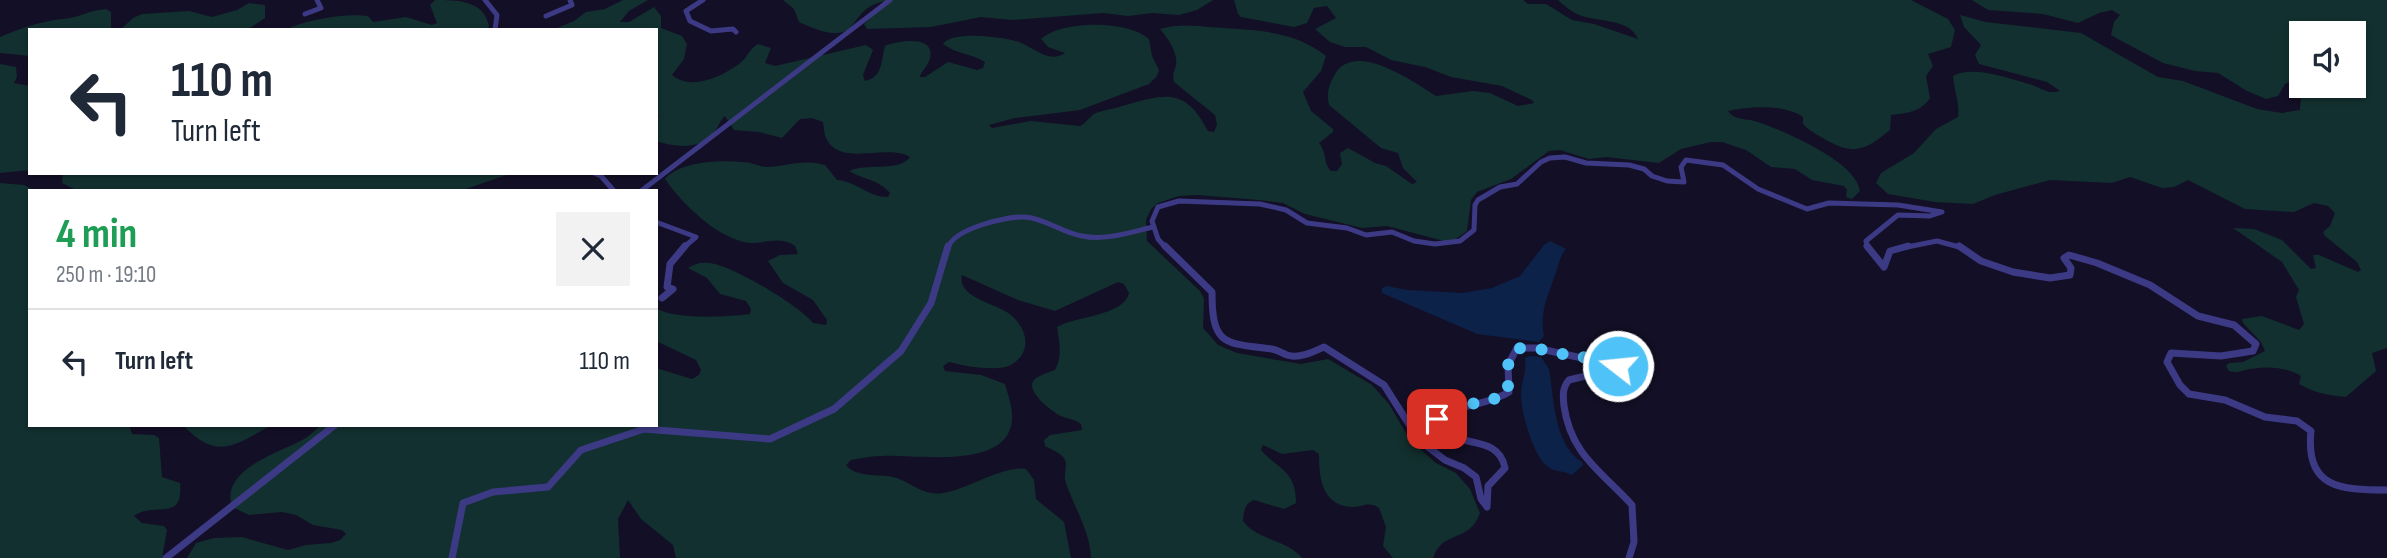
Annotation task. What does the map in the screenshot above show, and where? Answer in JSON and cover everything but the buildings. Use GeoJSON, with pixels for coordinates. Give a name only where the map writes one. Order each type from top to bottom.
{"type":"FeatureCollection","features":[{"type":"Feature","properties":{"kind":"street"},"geometry":{"type":"LineString","coordinates":[[305,14],[321,8],[317,0]]}},
{"type":"Feature","properties":{"kind":"street"},"geometry":{"type":"LineString","coordinates":[[485,0],[497,15],[495,28]]}},
{"type":"Feature","properties":{"kind":"street"},"geometry":{"type":"LineString","coordinates":[[546,16],[567,9],[572,5],[570,0]]}},
{"type":"Feature","properties":{"kind":"street"},"geometry":{"type":"LineString","coordinates":[[702,0],[686,11],[690,21],[711,31],[733,29],[736,33]]}},
{"type":"Feature","properties":{"kind":"street"},"geometry":{"type":"LineString","coordinates":[[644,189],[890,0]]}},
{"type":"Feature","properties":{"kind":"street"},"geometry":{"type":"LineString","coordinates":[[1629,558],[1634,542],[1632,505],[1579,454],[1569,434],[1563,388],[1569,380],[1614,369],[1618,366],[1616,360],[1573,357],[1538,349],[1517,348],[1508,365],[1508,392],[1499,398],[1478,401],[1463,409],[1442,410],[1438,414],[1440,425],[1457,440],[1491,447],[1502,455],[1505,468],[1488,482],[1487,507],[1481,499],[1476,477],[1464,468],[1445,460],[1419,440],[1384,385],[1346,359],[1324,347],[1316,352],[1289,356],[1273,349],[1244,348],[1228,343],[1211,318],[1212,292],[1164,248],[1153,227],[1155,210],[1170,202],[1274,206],[1293,213],[1307,223],[1347,228],[1360,234],[1392,232],[1414,241],[1446,245],[1460,241],[1474,230],[1475,205],[1478,200],[1500,187],[1517,184],[1541,162],[1565,157],[1586,163],[1639,167],[1657,178],[1682,183],[1681,167],[1686,160],[1719,163],[1758,189],[1807,209],[1837,204],[1898,205],[1942,212],[1930,216],[1898,215],[1870,237],[1865,247],[1878,264],[1884,267],[1890,251],[1918,242],[1955,244],[1981,261],[2024,275],[2060,279],[2070,275],[2071,268],[2064,258],[2069,255],[2143,282],[2208,321],[2234,325],[2256,344],[2256,349],[2221,356],[2171,353],[2167,362],[2184,391],[2196,396],[2225,400],[2264,417],[2297,421],[2311,431],[2311,461],[2321,476],[2330,482],[2355,488],[2387,490]]}},
{"type":"Feature","properties":{"kind":"street"},"geometry":{"type":"LineString","coordinates":[[599,175],[612,189]]}},
{"type":"Feature","properties":{"kind":"street"},"geometry":{"type":"LineString","coordinates":[[452,558],[463,503],[493,492],[548,487],[581,450],[644,429],[770,439],[834,409],[901,351],[931,303],[950,240],[968,228],[1025,217],[1084,237],[1111,236],[1153,227]]}},
{"type":"Feature","properties":{"kind":"street"},"geometry":{"type":"LineString","coordinates":[[658,223],[696,237],[670,258],[665,275],[667,286],[673,289],[662,298]]}},
{"type":"Feature","properties":{"kind":"street"},"geometry":{"type":"LineString","coordinates":[[166,558],[332,427]]}},
{"type":"Feature","properties":{"kind":"green space"},"geometry":{"type":"Polygon","coordinates":[[[435,0],[468,3],[482,11],[489,26],[288,28],[337,16],[368,16],[373,22],[406,17],[432,25],[437,23],[430,5],[435,0]]]}},
{"type":"Feature","properties":{"kind":"green space"},"geometry":{"type":"Polygon","coordinates":[[[623,0],[648,0],[629,11],[620,22],[629,22],[654,7],[661,16],[661,28],[682,36],[687,44],[684,59],[672,75],[688,82],[706,80],[724,73],[745,59],[758,44],[771,48],[765,63],[775,66],[866,45],[873,50],[863,75],[865,81],[878,72],[885,46],[898,42],[914,41],[927,45],[930,58],[920,77],[925,77],[948,62],[977,70],[983,68],[985,62],[943,44],[957,37],[979,36],[1012,40],[1053,57],[1065,53],[1048,47],[1041,39],[1064,28],[1111,26],[1126,28],[1149,39],[1152,56],[1159,70],[1149,84],[1080,110],[1015,118],[989,125],[992,128],[1031,121],[1080,126],[1096,113],[1150,99],[1172,97],[1191,106],[1208,131],[1214,132],[1217,125],[1215,115],[1174,82],[1174,51],[1160,29],[1194,26],[1281,35],[1312,46],[1326,56],[1321,71],[1303,92],[1311,111],[1333,129],[1333,132],[1319,143],[1331,171],[1337,171],[1342,164],[1340,153],[1348,148],[1386,166],[1412,184],[1417,182],[1403,168],[1398,153],[1381,148],[1329,105],[1330,85],[1335,74],[1344,65],[1356,61],[1385,67],[1436,96],[1473,91],[1490,93],[1518,106],[1534,103],[1532,100],[1502,86],[1451,77],[1425,67],[1391,60],[1366,47],[1345,47],[1330,42],[1315,29],[1336,18],[1327,6],[1314,8],[1307,23],[1294,27],[1241,17],[1234,0],[1523,0],[1528,4],[1546,4],[1572,20],[1594,24],[1638,39],[1627,27],[1584,17],[1569,10],[1558,0],[1911,0],[1948,19],[1955,30],[1951,47],[1928,54],[1933,66],[1926,76],[1930,98],[1918,109],[1891,115],[1890,130],[1866,146],[1852,149],[1836,145],[1808,129],[1803,124],[1803,117],[1787,110],[1756,107],[1728,111],[1738,118],[1784,132],[1833,158],[1856,180],[1860,191],[1852,199],[1846,197],[1847,190],[1844,186],[1812,180],[1795,169],[1771,167],[1746,150],[1722,142],[1711,142],[1681,149],[1659,163],[1606,157],[1589,159],[1560,150],[1549,151],[1511,179],[1477,192],[1471,200],[1467,231],[1456,239],[1444,241],[1387,226],[1362,228],[1305,214],[1283,203],[1259,200],[1179,196],[1158,203],[1151,209],[1146,220],[1147,241],[1200,291],[1204,299],[1203,328],[1218,345],[1237,353],[1301,364],[1328,359],[1372,385],[1389,404],[1410,440],[1436,463],[1456,473],[1470,489],[1480,513],[1475,523],[1463,533],[1443,543],[1433,558],[1393,558],[1383,546],[1386,527],[1379,508],[1369,505],[1353,507],[1335,502],[1324,490],[1319,454],[1313,450],[1282,454],[1263,445],[1261,450],[1290,477],[1296,503],[1284,509],[1254,500],[1246,506],[1243,521],[1256,533],[1289,547],[1302,558],[1091,558],[1084,528],[1065,480],[1065,460],[1045,446],[1044,440],[1050,435],[1082,430],[1081,424],[1051,410],[1036,394],[1032,384],[1035,379],[1055,370],[1060,348],[1057,327],[1109,311],[1125,301],[1129,293],[1124,284],[1118,282],[1055,311],[1018,300],[962,275],[962,282],[970,294],[1011,315],[1020,325],[1025,338],[1021,356],[1008,366],[979,368],[949,362],[943,366],[945,371],[981,375],[1005,384],[1012,415],[1007,436],[995,447],[978,453],[937,457],[875,456],[851,460],[846,465],[859,473],[895,477],[935,494],[953,491],[996,474],[1026,469],[1034,480],[1036,499],[1064,522],[1071,558],[676,558],[673,545],[641,519],[628,500],[618,519],[620,558],[187,558],[196,543],[214,538],[242,537],[288,550],[340,540],[346,534],[342,530],[313,525],[296,515],[282,512],[249,515],[232,507],[231,494],[235,482],[243,472],[306,438],[319,427],[658,427],[658,369],[692,379],[699,375],[701,370],[696,360],[658,342],[658,309],[688,316],[750,314],[751,309],[746,301],[720,294],[707,278],[688,268],[695,264],[709,263],[732,270],[780,297],[813,323],[826,325],[827,320],[813,300],[783,283],[768,261],[780,255],[798,254],[795,246],[779,241],[752,243],[728,236],[703,220],[665,179],[680,168],[701,163],[734,161],[767,167],[811,162],[825,165],[837,180],[881,197],[888,197],[890,193],[881,185],[849,171],[891,166],[905,162],[910,157],[890,152],[842,152],[833,147],[826,138],[823,122],[812,118],[800,119],[782,138],[759,132],[734,130],[725,116],[712,135],[700,143],[678,146],[658,142],[658,28],[557,28],[574,21],[586,12],[605,9],[623,0]]]}},
{"type":"Feature","properties":{"kind":"green space"},"geometry":{"type":"Polygon","coordinates":[[[783,0],[1213,0],[1197,10],[1179,15],[1152,13],[1128,16],[1103,13],[1012,20],[981,17],[931,27],[867,29],[864,24],[889,1],[874,4],[846,31],[836,33],[821,31],[799,22],[794,9],[783,0]]]}},
{"type":"Feature","properties":{"kind":"green space"},"geometry":{"type":"Polygon","coordinates":[[[1972,0],[2387,0],[2387,348],[2372,353],[2376,371],[2346,397],[2310,390],[2299,384],[2301,376],[2283,369],[2248,369],[2235,372],[2229,371],[2226,366],[2229,363],[2243,362],[2265,351],[2242,319],[2262,316],[2299,330],[2304,324],[2296,297],[2299,290],[2282,262],[2233,228],[2254,229],[2282,240],[2311,269],[2316,268],[2313,255],[2319,255],[2358,272],[2361,270],[2357,262],[2323,232],[2330,226],[2335,213],[2328,206],[2314,203],[2294,212],[2245,209],[2188,180],[2174,187],[2162,188],[2130,177],[2112,183],[2050,180],[1973,204],[1935,202],[1888,194],[1876,183],[1881,173],[1914,153],[1936,129],[1958,117],[1953,76],[1980,72],[2048,91],[2060,91],[2047,82],[1979,64],[1975,55],[1981,45],[1964,27],[1960,15],[1986,22],[2081,33],[2158,77],[2183,81],[2257,109],[2282,113],[2300,110],[2301,98],[2366,98],[2366,21],[2289,21],[2289,82],[2278,96],[2266,99],[2218,73],[2195,71],[2163,63],[2116,38],[2111,35],[2114,22],[2120,15],[2112,10],[2078,23],[2043,14],[1988,10],[1972,0]]]}},
{"type":"Feature","properties":{"kind":"green space"},"geometry":{"type":"Polygon","coordinates":[[[249,3],[265,5],[265,18],[250,28],[122,28],[142,14],[189,11],[212,17],[237,10],[249,3]]]}},
{"type":"Feature","properties":{"kind":"green space"},"geometry":{"type":"Polygon","coordinates":[[[106,9],[111,12],[111,28],[28,28],[28,56],[0,53],[0,37],[39,23],[106,9]]]}},
{"type":"Feature","properties":{"kind":"green space"},"geometry":{"type":"Polygon","coordinates":[[[0,64],[16,67],[17,77],[14,83],[28,86],[28,170],[0,173],[0,64]]]}},
{"type":"Feature","properties":{"kind":"green space"},"geometry":{"type":"Polygon","coordinates":[[[63,175],[506,175],[466,189],[74,189],[62,183],[63,175]]]}},
{"type":"Feature","properties":{"kind":"green space"},"geometry":{"type":"Polygon","coordinates":[[[0,183],[24,185],[32,189],[28,189],[28,427],[130,427],[132,434],[154,435],[159,438],[162,477],[180,483],[180,495],[172,507],[150,510],[134,516],[142,523],[164,526],[167,530],[162,558],[0,558],[0,183]]]}},
{"type":"Feature","properties":{"kind":"green space"},"geometry":{"type":"Polygon","coordinates":[[[185,427],[268,427],[247,439],[226,446],[206,443],[185,427]]]}},
{"type":"Feature","properties":{"kind":"water"},"geometry":{"type":"Polygon","coordinates":[[[1550,241],[1566,249],[1560,259],[1545,305],[1544,336],[1539,342],[1477,334],[1382,293],[1382,288],[1387,286],[1407,290],[1463,293],[1492,288],[1520,276],[1550,241]]]}},
{"type":"Feature","properties":{"kind":"water"},"geometry":{"type":"Polygon","coordinates":[[[1541,357],[1549,369],[1561,433],[1573,454],[1582,462],[1583,465],[1572,475],[1547,466],[1537,453],[1529,433],[1521,395],[1525,358],[1541,357]]]}},
{"type":"Feature","properties":{"kind":"route"},"geometry":{"type":"LineString","coordinates":[[1437,419],[1442,410],[1463,409],[1478,401],[1499,398],[1508,392],[1508,365],[1517,348],[1549,350],[1573,357],[1612,358],[1618,366]]}}]}
